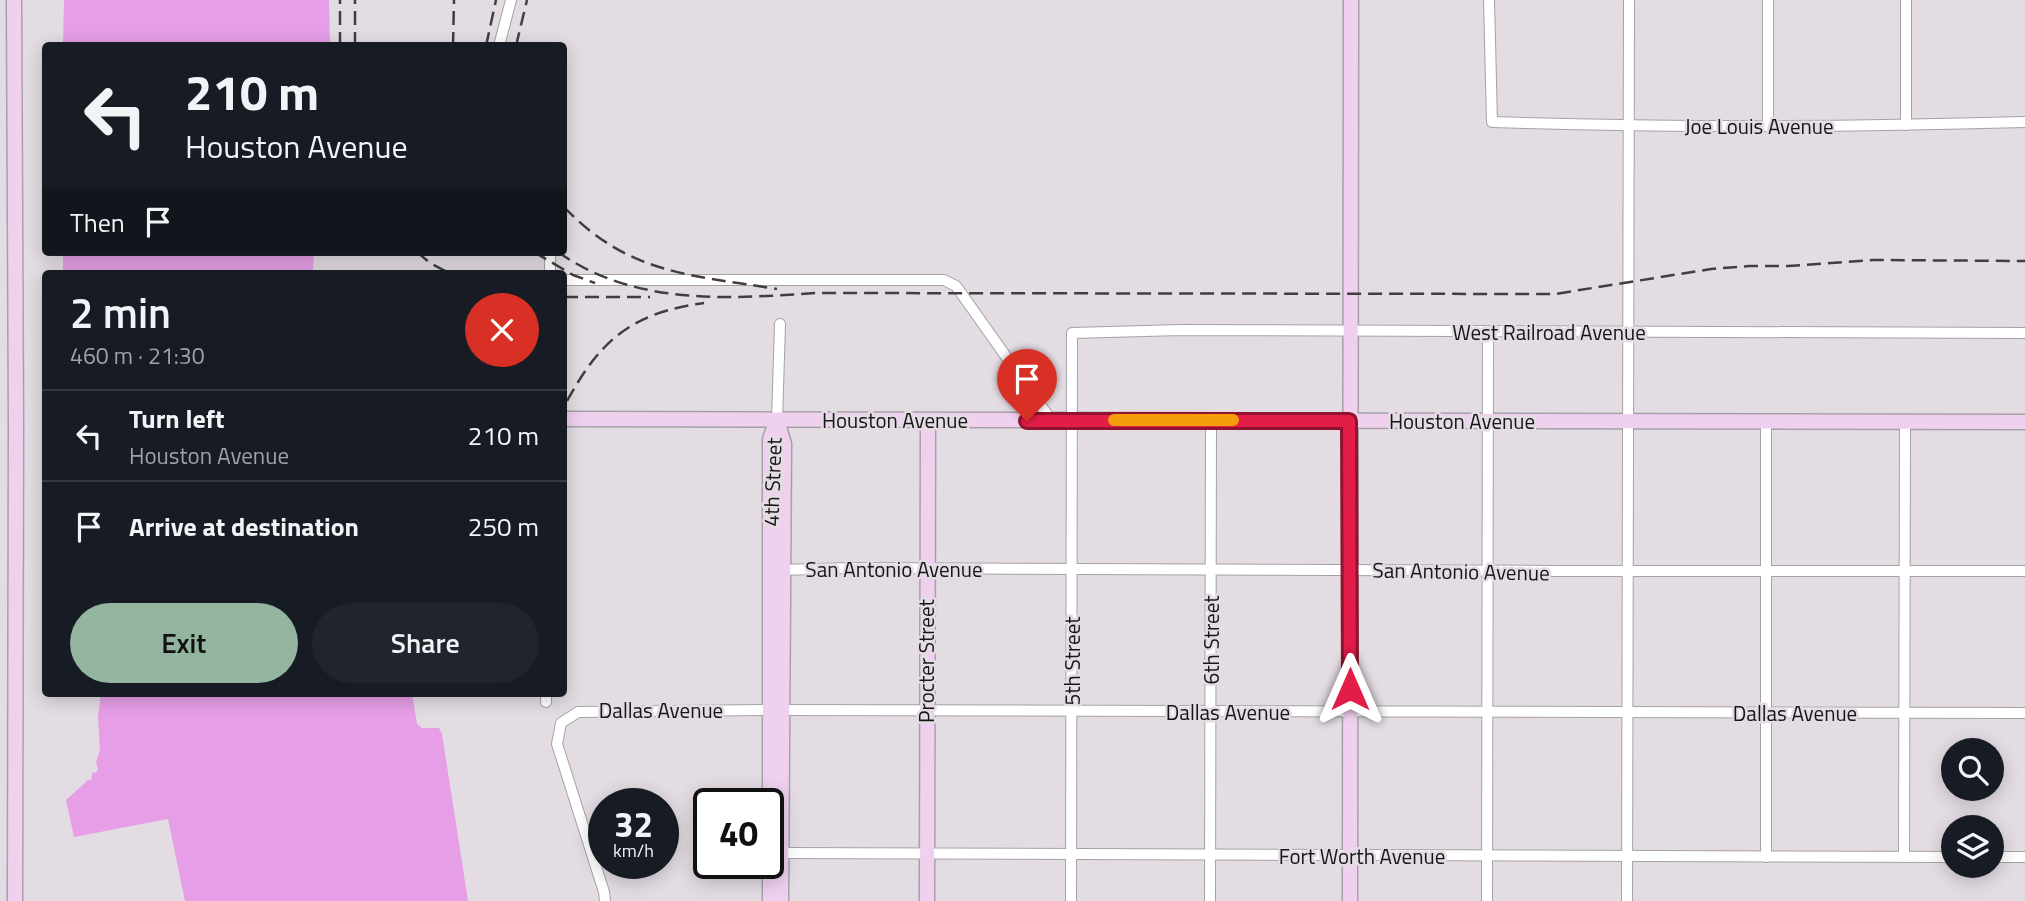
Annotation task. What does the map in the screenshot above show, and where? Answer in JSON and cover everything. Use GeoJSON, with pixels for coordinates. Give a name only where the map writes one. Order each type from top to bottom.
{"type":"FeatureCollection","features":[{"type":"Feature","properties":{"kind":"street"},"geometry":{"type":"LineString","coordinates":[[14,0],[15,901]]}},
{"type":"Feature","properties":{"kind":"street"},"geometry":{"type":"LineString","coordinates":[[500,42],[510,0]]}},
{"type":"Feature","properties":{"kind":"street","name":"Joe Louis Avenue"},"geometry":{"type":"LineString","coordinates":[[1489,0],[1492,122],[1629,126],[2025,122]]}},
{"type":"Feature","properties":{"kind":"street"},"geometry":{"type":"LineString","coordinates":[[1627,901],[1629,0]]}},
{"type":"Feature","properties":{"kind":"street"},"geometry":{"type":"LineString","coordinates":[[1768,0],[1768,125]]}},
{"type":"Feature","properties":{"kind":"street"},"geometry":{"type":"LineString","coordinates":[[1906,0],[1906,125]]}},
{"type":"Feature","properties":{"kind":"street"},"geometry":{"type":"LineString","coordinates":[[1350,1],[1350,901]]}},
{"type":"Feature","properties":{"kind":"street"},"geometry":{"type":"LineString","coordinates":[[567,280],[944,280],[956,286],[1051,420]]}},
{"type":"Feature","properties":{"kind":"street"},"geometry":{"type":"LineString","coordinates":[[777,420],[780,324]]}},
{"type":"Feature","properties":{"kind":"street","name":"West Railroad Avenue"},"geometry":{"type":"LineString","coordinates":[[1072,333],[1181,330],[2025,333]]}},
{"type":"Feature","properties":{"kind":"street"},"geometry":{"type":"LineString","coordinates":[[1487,901],[1488,332]]}},
{"type":"Feature","properties":{"kind":"street","name":"5th Street"},"geometry":{"type":"LineString","coordinates":[[1071,901],[1072,333]]}},
{"type":"Feature","properties":{"kind":"street","name":"Houston Avenue"},"geometry":{"type":"LineString","coordinates":[[567,419],[2025,422]]}},
{"type":"Feature","properties":{"kind":"street","name":"4th Street"},"geometry":{"type":"LineString","coordinates":[[776,788],[777,570],[770,439],[777,420]]}},
{"type":"Feature","properties":{"kind":"street","name":"6th Street"},"geometry":{"type":"LineString","coordinates":[[1210,901],[1211,420]]}},
{"type":"Feature","properties":{"kind":"street","name":"Procter Street"},"geometry":{"type":"LineString","coordinates":[[927,901],[928,421]]}},
{"type":"Feature","properties":{"kind":"street"},"geometry":{"type":"LineString","coordinates":[[1766,421],[1766,857]]}},
{"type":"Feature","properties":{"kind":"street"},"geometry":{"type":"LineString","coordinates":[[1904,857],[1905,422]]}},
{"type":"Feature","properties":{"kind":"street","name":"San Antonio Avenue"},"geometry":{"type":"LineString","coordinates":[[777,570],[926,568],[2025,571]]}},
{"type":"Feature","properties":{"kind":"street","name":"Dallas Avenue"},"geometry":{"type":"LineString","coordinates":[[605,901],[557,744],[561,723],[578,712],[593,710],[2025,713]]}},
{"type":"Feature","properties":{"kind":"street","name":"Fort Worth Avenue"},"geometry":{"type":"LineString","coordinates":[[784,853],[1941,857]]}},
{"type":"Feature","properties":{"kind":"street"},"geometry":{"type":"LineString","coordinates":[[2004,857],[2025,857]]}},
{"type":"Feature","properties":{"kind":"street","name":"4th Street"},"geometry":{"type":"LineString","coordinates":[[770,901],[773,879]]}},
{"type":"Feature","properties":{"kind":"street","name":"4th Street"},"geometry":{"type":"LineString","coordinates":[[779,879],[781,901]]}},
{"type":"Feature","properties":{"kind":"shaded area"},"geometry":{"type":"Polygon","coordinates":[[[64,0],[329,0],[330,42],[63,42],[64,0]]]}},
{"type":"Feature","properties":{"kind":"shaded area"},"geometry":{"type":"Polygon","coordinates":[[[63,256],[314,256],[313,270],[63,270],[63,256]]]}},
{"type":"Feature","properties":{"kind":"shaded area"},"geometry":{"type":"Polygon","coordinates":[[[98,697],[413,697],[417,724],[422,728],[439,728],[442,734],[468,901],[185,901],[168,819],[74,837],[66,800],[91,780],[98,697]]]}},
{"type":"Feature","properties":{"kind":"pier"},"geometry":{"type":"Polygon","coordinates":[[[93,697],[100,697],[98,717],[100,750],[96,762],[98,770],[95,773],[90,771],[93,764],[93,697]]]}},
{"type":"Feature","properties":{"kind":"railway"},"geometry":{"type":"LineString","coordinates":[[340,0],[340,42]]}},
{"type":"Feature","properties":{"kind":"railway"},"geometry":{"type":"LineString","coordinates":[[355,0],[355,42]]}},
{"type":"Feature","properties":{"kind":"railway"},"geometry":{"type":"LineString","coordinates":[[453,42],[454,0]]}},
{"type":"Feature","properties":{"kind":"railway"},"geometry":{"type":"LineString","coordinates":[[487,42],[496,0]]}},
{"type":"Feature","properties":{"kind":"railway"},"geometry":{"type":"LineString","coordinates":[[517,42],[527,0]]}},
{"type":"Feature","properties":{"kind":"railway"},"geometry":{"type":"LineString","coordinates":[[567,210],[612,246],[637,259],[688,275],[777,289]]}},
{"type":"Feature","properties":{"kind":"railway"},"geometry":{"type":"LineString","coordinates":[[422,256],[443,270]]}},
{"type":"Feature","properties":{"kind":"railway"},"geometry":{"type":"LineString","coordinates":[[541,256],[565,270]]}},
{"type":"Feature","properties":{"kind":"railway"},"geometry":{"type":"LineString","coordinates":[[565,256],[588,270],[618,282],[682,295],[715,297],[815,293],[1555,294],[1711,269],[1749,266],[1873,260],[2025,261]]}},
{"type":"Feature","properties":{"kind":"railway"},"geometry":{"type":"LineString","coordinates":[[567,271],[595,283]]}},
{"type":"Feature","properties":{"kind":"railway"},"geometry":{"type":"LineString","coordinates":[[567,297],[650,297]]}},
{"type":"Feature","properties":{"kind":"railway"},"geometry":{"type":"LineString","coordinates":[[567,401],[593,361],[621,332],[657,314],[704,303]]}},
{"type":"Feature","properties":{"kind":"slow traffic"},"geometry":{"type":"LineString","coordinates":[[1114,420],[1233,420]]}},
{"type":"Feature","properties":{"kind":"route"},"geometry":{"type":"LineString","coordinates":[[1027,421],[1349,421],[1350,689]]}}]}
